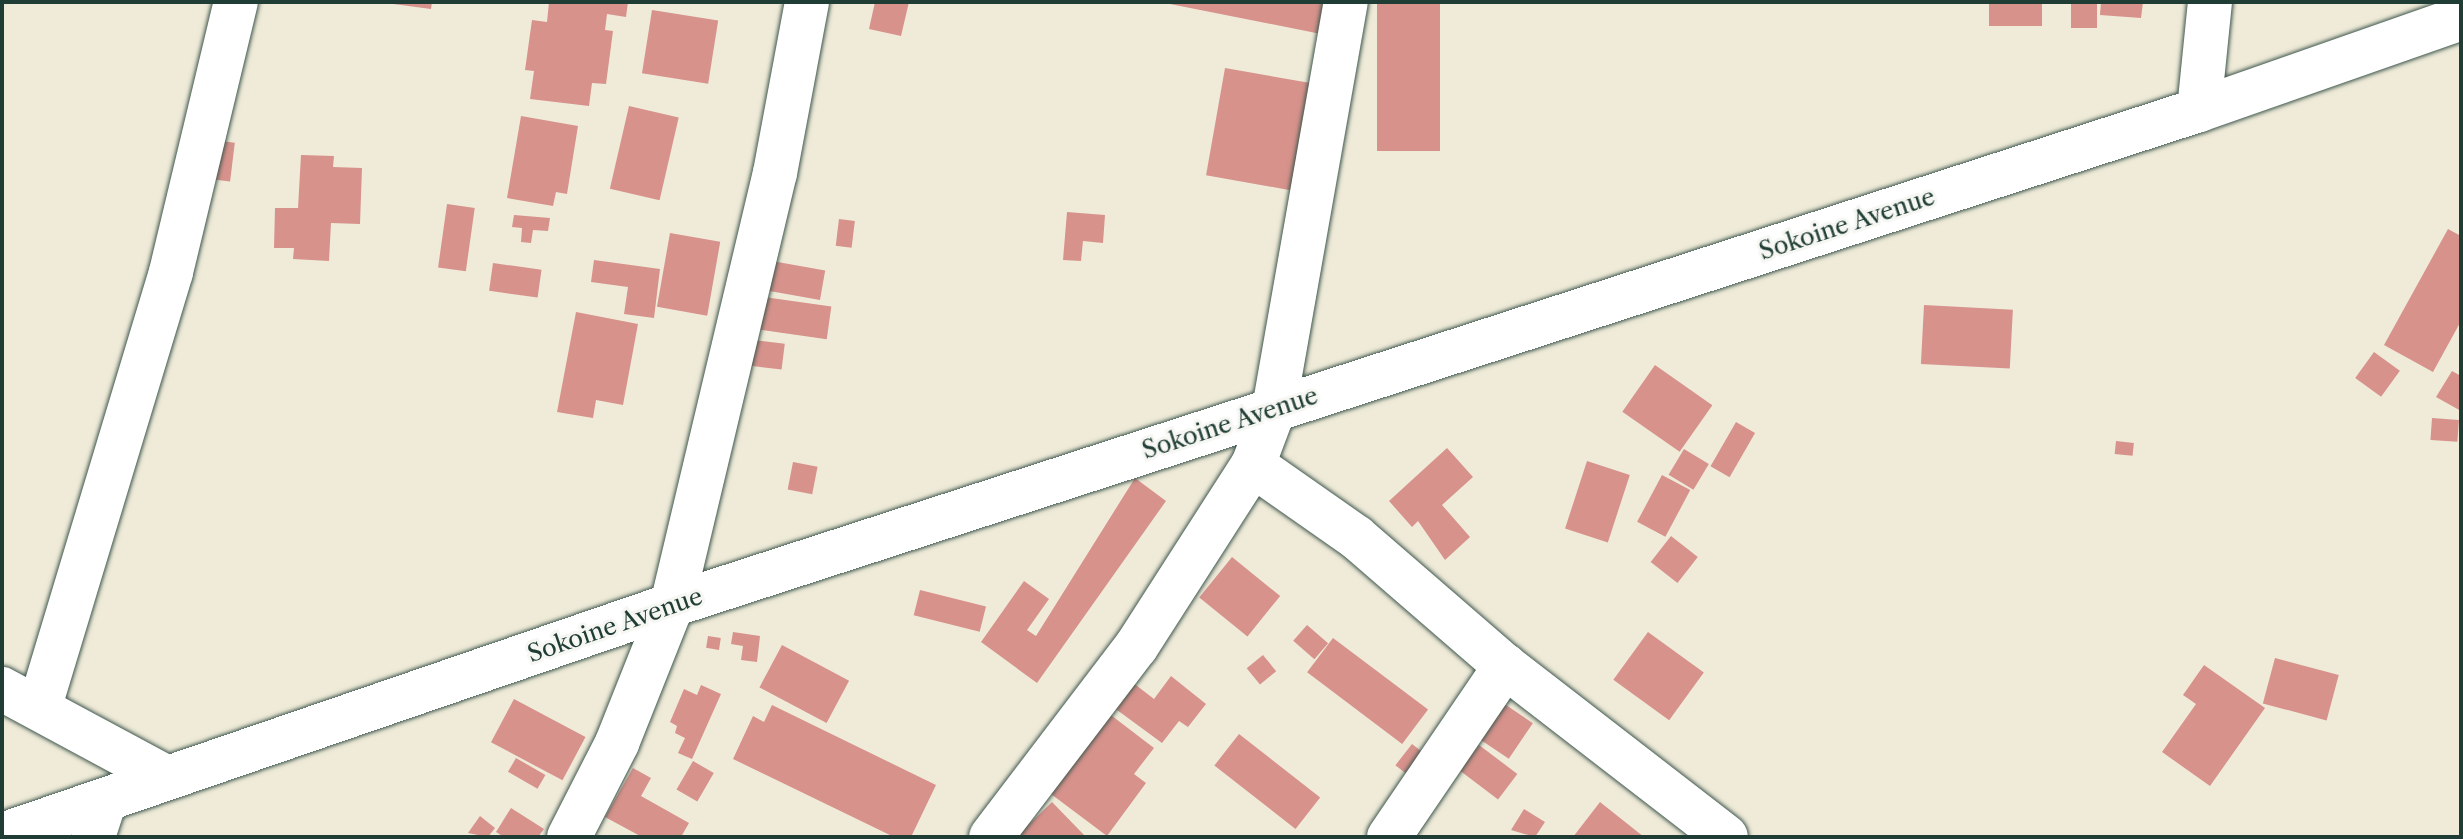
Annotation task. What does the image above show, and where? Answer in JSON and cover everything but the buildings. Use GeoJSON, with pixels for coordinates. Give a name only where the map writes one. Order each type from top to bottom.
{"type":"FeatureCollection","features":[{"type":"Feature","properties":{"kind":"street"},"geometry":{"type":"LineString","coordinates":[[167,778],[21,698],[171,272],[236,2]]}},
{"type":"Feature","properties":{"kind":"street"},"geometry":{"type":"LineString","coordinates":[[569,837],[617,743],[672,605],[771,188],[807,2]]}},
{"type":"Feature","properties":{"kind":"street"},"geometry":{"type":"LineString","coordinates":[[991,837],[1136,647],[1253,465],[1274,409],[1346,2]]}},
{"type":"Feature","properties":{"kind":"street"},"geometry":{"type":"LineString","coordinates":[[2199,110],[2210,2]]}},
{"type":"Feature","properties":{"kind":"street","name":"Sokoine Avenue"},"geometry":{"type":"LineString","coordinates":[[2,835],[99,818],[167,778],[672,605],[2199,110],[2461,18]]}},
{"type":"Feature","properties":{"kind":"street"},"geometry":{"type":"LineString","coordinates":[[1253,465],[1356,537],[1505,666],[1726,837]]}},
{"type":"Feature","properties":{"kind":"street"},"geometry":{"type":"LineString","coordinates":[[1389,837],[1505,666]]}}]}
